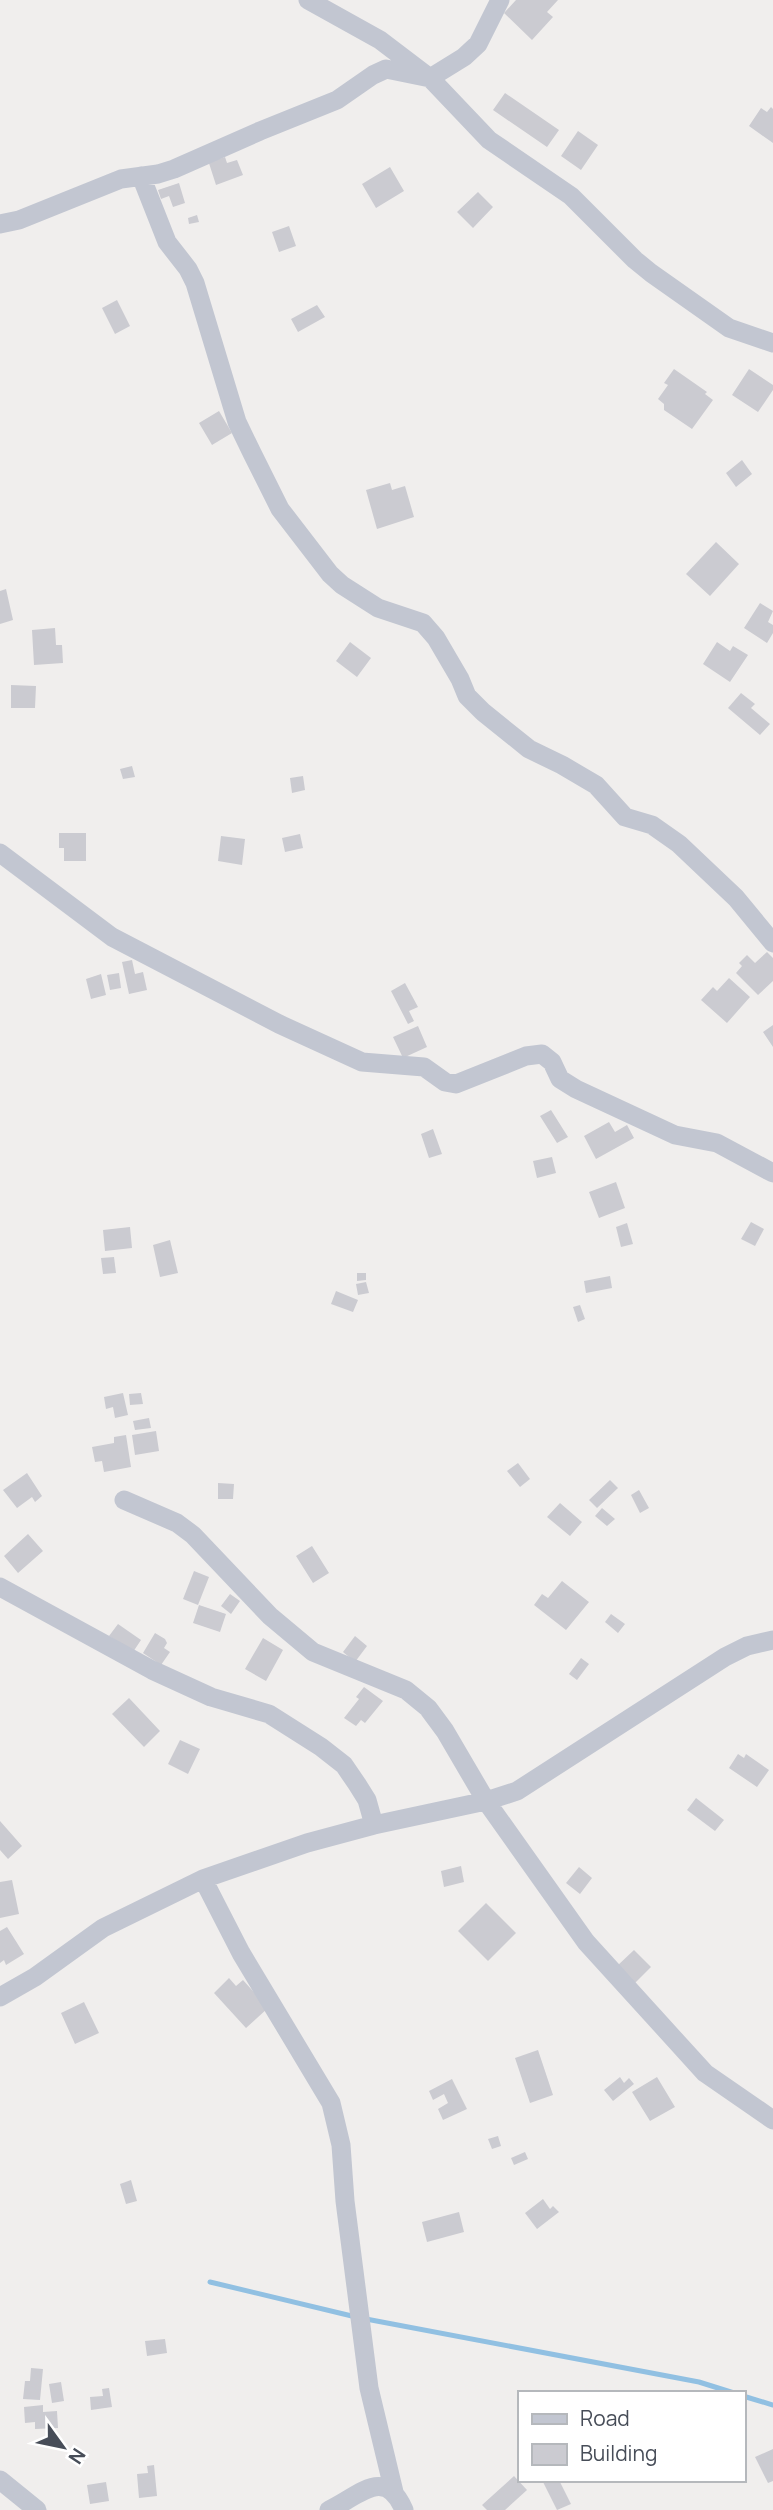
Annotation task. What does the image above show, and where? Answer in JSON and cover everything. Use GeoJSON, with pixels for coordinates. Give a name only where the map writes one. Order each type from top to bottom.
{"type":"FeatureCollection","features":[{"type":"Feature","properties":{"kind":"street"},"geometry":{"type":"LineString","coordinates":[[308,0],[380,40],[430,78],[489,140],[571,196],[651,273],[729,328],[773,342]]}},
{"type":"Feature","properties":{"kind":"street"},"geometry":{"type":"LineString","coordinates":[[0,224],[19,220],[121,179],[174,169],[337,100],[386,69],[430,78],[464,57],[478,44],[500,0]]}},
{"type":"Feature","properties":{"kind":"street"},"geometry":{"type":"LineString","coordinates":[[141,176],[167,242],[195,283],[237,422],[280,509],[330,574],[378,608],[423,623],[436,638],[467,696],[483,712],[529,749],[596,785],[625,817],[652,825],[679,844],[736,898],[773,943]]}},
{"type":"Feature","properties":{"kind":"street"},"geometry":{"type":"LineString","coordinates":[[0,853],[112,937],[279,1024],[362,1062],[424,1067],[445,1082],[456,1084],[526,1056],[542,1054],[552,1062],[560,1079],[576,1088],[675,1135],[718,1143],[773,1173]]}},
{"type":"Feature","properties":{"kind":"street"},"geometry":{"type":"LineString","coordinates":[[124,1500],[177,1523],[193,1535],[270,1616],[313,1652],[406,1690],[428,1708],[486,1801],[586,1942],[705,2073],[773,2120]]}},
{"type":"Feature","properties":{"kind":"street"},"geometry":{"type":"LineString","coordinates":[[0,1587],[152,1670],[211,1697],[268,1714],[321,1746],[344,1765],[358,1784],[368,1800],[374,1825]]}},
{"type":"Feature","properties":{"kind":"street"},"geometry":{"type":"LineString","coordinates":[[0,1997],[35,1977],[103,1928],[204,1879],[307,1843],[374,1825],[486,1801],[517,1791],[725,1657],[747,1646],[773,1640]]}},
{"type":"Feature","properties":{"kind":"street"},"geometry":{"type":"LineString","coordinates":[[204,1879],[241,1953],[331,2103],[341,2145],[345,2201],[369,2388],[394,2491],[404,2510]]}},
{"type":"Feature","properties":{"kind":"street"},"geometry":{"type":"LineString","coordinates":[[0,2480],[37,2510]]}},
{"type":"Feature","properties":{"kind":"street"},"geometry":{"type":"LineString","coordinates":[[329,2510],[373,2486],[381,2485],[394,2491]]}},
{"type":"Feature","properties":{"kind":"building"},"geometry":{"type":"Polygon","coordinates":[[[516,0],[558,0],[547,12],[553,17],[532,40],[504,13],[516,0]]]}},
{"type":"Feature","properties":{"kind":"building"},"geometry":{"type":"Polygon","coordinates":[[[505,93],[559,130],[547,147],[493,110],[505,93]]]}},
{"type":"Feature","properties":{"kind":"building"},"geometry":{"type":"Polygon","coordinates":[[[771,107],[773,143],[749,126],[761,108],[767,112],[771,107]]]}},
{"type":"Feature","properties":{"kind":"building"},"geometry":{"type":"Polygon","coordinates":[[[578,131],[598,145],[581,170],[561,156],[578,131]]]}},
{"type":"Feature","properties":{"kind":"building"},"geometry":{"type":"Polygon","coordinates":[[[207,157],[225,157],[227,163],[237,160],[243,175],[216,185],[207,157]]]}},
{"type":"Feature","properties":{"kind":"building"},"geometry":{"type":"Polygon","coordinates":[[[390,167],[404,191],[376,208],[362,184],[390,167]]]}},
{"type":"Feature","properties":{"kind":"building"},"geometry":{"type":"Polygon","coordinates":[[[179,183],[185,203],[173,207],[169,196],[161,199],[158,190],[179,183]]]}},
{"type":"Feature","properties":{"kind":"building"},"geometry":{"type":"Polygon","coordinates":[[[478,192],[493,207],[473,228],[457,212],[478,192]]]}},
{"type":"Feature","properties":{"kind":"building"},"geometry":{"type":"Polygon","coordinates":[[[197,215],[199,222],[189,224],[188,218],[197,215]]]}},
{"type":"Feature","properties":{"kind":"building"},"geometry":{"type":"Polygon","coordinates":[[[289,226],[296,246],[279,252],[272,232],[289,226]]]}},
{"type":"Feature","properties":{"kind":"building"},"geometry":{"type":"Polygon","coordinates":[[[117,300],[130,326],[115,334],[102,308],[117,300]]]}},
{"type":"Feature","properties":{"kind":"building"},"geometry":{"type":"Polygon","coordinates":[[[317,305],[325,317],[298,332],[291,319],[317,305]]]}},
{"type":"Feature","properties":{"kind":"building"},"geometry":{"type":"Polygon","coordinates":[[[674,369],[707,392],[705,394],[713,400],[692,429],[664,410],[664,404],[658,399],[668,385],[664,383],[674,369]]]}},
{"type":"Feature","properties":{"kind":"building"},"geometry":{"type":"Polygon","coordinates":[[[749,369],[773,385],[773,390],[758,412],[732,395],[749,369]]]}},
{"type":"Feature","properties":{"kind":"building"},"geometry":{"type":"Polygon","coordinates":[[[219,411],[232,433],[212,445],[199,423],[219,411]]]}},
{"type":"Feature","properties":{"kind":"building"},"geometry":{"type":"Polygon","coordinates":[[[742,460],[752,474],[736,487],[726,473],[742,460]]]}},
{"type":"Feature","properties":{"kind":"building"},"geometry":{"type":"Polygon","coordinates":[[[390,483],[392,490],[405,486],[414,517],[377,529],[366,490],[390,483]]]}},
{"type":"Feature","properties":{"kind":"building"},"geometry":{"type":"Polygon","coordinates":[[[716,542],[739,564],[710,596],[686,574],[716,542]]]}},
{"type":"Feature","properties":{"kind":"building"},"geometry":{"type":"Polygon","coordinates":[[[6,589],[13,620],[0,624],[0,591],[6,589]]]}},
{"type":"Feature","properties":{"kind":"building"},"geometry":{"type":"Polygon","coordinates":[[[760,603],[773,611],[768,622],[773,625],[773,633],[767,643],[744,628],[760,603]]]}},
{"type":"Feature","properties":{"kind":"building"},"geometry":{"type":"Polygon","coordinates":[[[55,628],[56,645],[62,645],[63,663],[34,665],[32,630],[55,628]]]}},
{"type":"Feature","properties":{"kind":"building"},"geometry":{"type":"Polygon","coordinates":[[[350,642],[371,658],[357,677],[336,661],[350,642]]]}},
{"type":"Feature","properties":{"kind":"building"},"geometry":{"type":"Polygon","coordinates":[[[717,642],[730,651],[733,646],[748,655],[730,682],[703,664],[717,642]]]}},
{"type":"Feature","properties":{"kind":"building"},"geometry":{"type":"Polygon","coordinates":[[[11,685],[36,686],[35,708],[11,708],[11,685]]]}},
{"type":"Feature","properties":{"kind":"building"},"geometry":{"type":"Polygon","coordinates":[[[741,693],[755,704],[751,708],[770,724],[760,735],[728,708],[741,693]]]}},
{"type":"Feature","properties":{"kind":"building"},"geometry":{"type":"Polygon","coordinates":[[[132,766],[135,777],[123,779],[120,769],[132,766]]]}},
{"type":"Feature","properties":{"kind":"building"},"geometry":{"type":"Polygon","coordinates":[[[303,776],[305,790],[292,793],[290,778],[303,776]]]}},
{"type":"Feature","properties":{"kind":"building"},"geometry":{"type":"Polygon","coordinates":[[[59,833],[86,833],[86,861],[64,861],[64,848],[59,848],[59,833]]]}},
{"type":"Feature","properties":{"kind":"building"},"geometry":{"type":"Polygon","coordinates":[[[300,834],[303,848],[285,852],[282,838],[300,834]]]}},
{"type":"Feature","properties":{"kind":"building"},"geometry":{"type":"Polygon","coordinates":[[[221,836],[245,839],[242,865],[218,861],[221,836]]]}},
{"type":"Feature","properties":{"kind":"building"},"geometry":{"type":"Polygon","coordinates":[[[767,952],[773,958],[773,981],[758,995],[736,973],[742,966],[739,963],[747,955],[755,963],[767,952]]]}},
{"type":"Feature","properties":{"kind":"building"},"geometry":{"type":"Polygon","coordinates":[[[132,960],[135,974],[143,972],[147,990],[129,994],[122,962],[132,960]]]}},
{"type":"Feature","properties":{"kind":"building"},"geometry":{"type":"Polygon","coordinates":[[[119,973],[121,988],[110,990],[107,975],[119,973]]]}},
{"type":"Feature","properties":{"kind":"building"},"geometry":{"type":"Polygon","coordinates":[[[101,974],[106,995],[91,999],[86,979],[101,974]]]}},
{"type":"Feature","properties":{"kind":"building"},"geometry":{"type":"Polygon","coordinates":[[[729,978],[750,997],[727,1023],[701,1000],[713,987],[717,991],[729,978]]]}},
{"type":"Feature","properties":{"kind":"building"},"geometry":{"type":"Polygon","coordinates":[[[405,983],[418,1007],[409,1011],[414,1021],[408,1024],[391,991],[405,983]]]}},
{"type":"Feature","properties":{"kind":"building"},"geometry":{"type":"Polygon","coordinates":[[[773,1025],[773,1047],[763,1032],[773,1025]]]}},
{"type":"Feature","properties":{"kind":"building"},"geometry":{"type":"Polygon","coordinates":[[[418,1026],[427,1047],[403,1058],[393,1037],[418,1026]]]}},
{"type":"Feature","properties":{"kind":"building"},"geometry":{"type":"Polygon","coordinates":[[[551,1110],[568,1137],[557,1143],[540,1116],[551,1110]]]}},
{"type":"Feature","properties":{"kind":"building"},"geometry":{"type":"Polygon","coordinates":[[[609,1122],[615,1132],[627,1125],[634,1138],[596,1159],[584,1136],[609,1122]]]}},
{"type":"Feature","properties":{"kind":"building"},"geometry":{"type":"Polygon","coordinates":[[[433,1129],[442,1154],[429,1158],[421,1134],[433,1129]]]}},
{"type":"Feature","properties":{"kind":"building"},"geometry":{"type":"Polygon","coordinates":[[[552,1157],[556,1173],[537,1178],[533,1161],[552,1157]]]}},
{"type":"Feature","properties":{"kind":"building"},"geometry":{"type":"Polygon","coordinates":[[[616,1182],[625,1208],[599,1218],[589,1192],[616,1182]]]}},
{"type":"Feature","properties":{"kind":"building"},"geometry":{"type":"Polygon","coordinates":[[[751,1222],[764,1229],[755,1246],[741,1239],[751,1222]]]}},
{"type":"Feature","properties":{"kind":"building"},"geometry":{"type":"Polygon","coordinates":[[[627,1223],[633,1244],[621,1247],[616,1227],[627,1223]]]}},
{"type":"Feature","properties":{"kind":"building"},"geometry":{"type":"Polygon","coordinates":[[[130,1227],[132,1248],[105,1251],[103,1230],[130,1227]]]}},
{"type":"Feature","properties":{"kind":"building"},"geometry":{"type":"Polygon","coordinates":[[[170,1240],[178,1273],[160,1277],[153,1245],[170,1240]]]}},
{"type":"Feature","properties":{"kind":"building"},"geometry":{"type":"Polygon","coordinates":[[[114,1257],[116,1273],[103,1274],[101,1258],[114,1257]]]}},
{"type":"Feature","properties":{"kind":"building"},"geometry":{"type":"Polygon","coordinates":[[[357,1273],[366,1273],[366,1280],[357,1281],[357,1273]]]}},
{"type":"Feature","properties":{"kind":"building"},"geometry":{"type":"Polygon","coordinates":[[[610,1276],[612,1288],[586,1293],[584,1281],[610,1276]]]}},
{"type":"Feature","properties":{"kind":"building"},"geometry":{"type":"Polygon","coordinates":[[[366,1282],[369,1293],[358,1295],[356,1284],[366,1282]]]}},
{"type":"Feature","properties":{"kind":"building"},"geometry":{"type":"Polygon","coordinates":[[[336,1291],[358,1300],[353,1312],[331,1304],[336,1291]]]}},
{"type":"Feature","properties":{"kind":"building"},"geometry":{"type":"Polygon","coordinates":[[[580,1305],[585,1319],[578,1322],[573,1307],[580,1305]]]}},
{"type":"Feature","properties":{"kind":"building"},"geometry":{"type":"Polygon","coordinates":[[[123,1393],[128,1415],[115,1418],[113,1407],[106,1409],[104,1397],[123,1393]]]}},
{"type":"Feature","properties":{"kind":"building"},"geometry":{"type":"Polygon","coordinates":[[[141,1393],[143,1404],[130,1405],[129,1394],[141,1393]]]}},
{"type":"Feature","properties":{"kind":"building"},"geometry":{"type":"Polygon","coordinates":[[[149,1418],[151,1428],[135,1430],[133,1421],[149,1418]]]}},
{"type":"Feature","properties":{"kind":"building"},"geometry":{"type":"Polygon","coordinates":[[[156,1431],[159,1451],[135,1455],[132,1435],[156,1431]]]}},
{"type":"Feature","properties":{"kind":"building"},"geometry":{"type":"Polygon","coordinates":[[[126,1435],[131,1467],[104,1472],[102,1461],[95,1462],[92,1447],[114,1443],[114,1437],[126,1435]]]}},
{"type":"Feature","properties":{"kind":"building"},"geometry":{"type":"Polygon","coordinates":[[[518,1463],[530,1479],[520,1487],[507,1471],[518,1463]]]}},
{"type":"Feature","properties":{"kind":"building"},"geometry":{"type":"Polygon","coordinates":[[[27,1473],[42,1496],[35,1502],[32,1497],[17,1508],[3,1490],[27,1473]]]}},
{"type":"Feature","properties":{"kind":"building"},"geometry":{"type":"Polygon","coordinates":[[[610,1480],[618,1488],[597,1508],[589,1500],[610,1480]]]}},
{"type":"Feature","properties":{"kind":"building"},"geometry":{"type":"Polygon","coordinates":[[[218,1483],[234,1484],[233,1499],[218,1499],[218,1483]]]}},
{"type":"Feature","properties":{"kind":"building"},"geometry":{"type":"Polygon","coordinates":[[[639,1490],[649,1508],[640,1513],[631,1495],[639,1490]]]}},
{"type":"Feature","properties":{"kind":"building"},"geometry":{"type":"Polygon","coordinates":[[[560,1503],[582,1522],[570,1536],[547,1517],[560,1503]]]}},
{"type":"Feature","properties":{"kind":"building"},"geometry":{"type":"Polygon","coordinates":[[[602,1508],[615,1519],[607,1526],[595,1516],[602,1508]]]}},
{"type":"Feature","properties":{"kind":"building"},"geometry":{"type":"Polygon","coordinates":[[[28,1534],[43,1551],[18,1573],[4,1556],[28,1534]]]}},
{"type":"Feature","properties":{"kind":"building"},"geometry":{"type":"Polygon","coordinates":[[[312,1546],[329,1573],[313,1583],[296,1556],[312,1546]]]}},
{"type":"Feature","properties":{"kind":"building"},"geometry":{"type":"Polygon","coordinates":[[[194,1571],[209,1577],[198,1605],[183,1599],[194,1571]]]}},
{"type":"Feature","properties":{"kind":"building"},"geometry":{"type":"Polygon","coordinates":[[[562,1581],[589,1602],[566,1630],[534,1605],[542,1594],[548,1598],[562,1581]]]}},
{"type":"Feature","properties":{"kind":"building"},"geometry":{"type":"Polygon","coordinates":[[[230,1594],[240,1601],[231,1614],[221,1606],[230,1594]]]}},
{"type":"Feature","properties":{"kind":"building"},"geometry":{"type":"Polygon","coordinates":[[[199,1605],[226,1614],[220,1632],[193,1623],[199,1605]]]}},
{"type":"Feature","properties":{"kind":"building"},"geometry":{"type":"Polygon","coordinates":[[[611,1614],[625,1624],[618,1633],[605,1622],[611,1614]]]}},
{"type":"Feature","properties":{"kind":"building"},"geometry":{"type":"Polygon","coordinates":[[[118,1624],[141,1640],[133,1652],[109,1636],[118,1624]]]}},
{"type":"Feature","properties":{"kind":"building"},"geometry":{"type":"Polygon","coordinates":[[[155,1633],[165,1639],[167,1643],[164,1648],[170,1652],[161,1665],[143,1653],[155,1633]]]}},
{"type":"Feature","properties":{"kind":"building"},"geometry":{"type":"Polygon","coordinates":[[[355,1636],[367,1646],[355,1662],[343,1652],[355,1636]]]}},
{"type":"Feature","properties":{"kind":"building"},"geometry":{"type":"Polygon","coordinates":[[[263,1638],[283,1650],[266,1681],[245,1669],[263,1638]]]}},
{"type":"Feature","properties":{"kind":"building"},"geometry":{"type":"Polygon","coordinates":[[[581,1658],[589,1664],[577,1680],[569,1674],[581,1658]]]}},
{"type":"Feature","properties":{"kind":"building"},"geometry":{"type":"Polygon","coordinates":[[[364,1687],[383,1701],[365,1723],[361,1720],[356,1726],[344,1718],[359,1699],[356,1697],[364,1687]]]}},
{"type":"Feature","properties":{"kind":"building"},"geometry":{"type":"Polygon","coordinates":[[[129,1698],[160,1731],[144,1747],[112,1714],[129,1698]]]}},
{"type":"Feature","properties":{"kind":"building"},"geometry":{"type":"Polygon","coordinates":[[[180,1740],[200,1749],[188,1774],[168,1764],[180,1740]]]}},
{"type":"Feature","properties":{"kind":"building"},"geometry":{"type":"Polygon","coordinates":[[[738,1754],[744,1758],[746,1754],[769,1770],[757,1787],[729,1768],[738,1754]]]}},
{"type":"Feature","properties":{"kind":"building"},"geometry":{"type":"Polygon","coordinates":[[[696,1798],[724,1820],[715,1831],[687,1810],[696,1798]]]}},
{"type":"Feature","properties":{"kind":"building"},"geometry":{"type":"Polygon","coordinates":[[[0,1821],[22,1846],[8,1859],[0,1850],[0,1821]]]}},
{"type":"Feature","properties":{"kind":"building"},"geometry":{"type":"Polygon","coordinates":[[[461,1866],[464,1882],[444,1887],[441,1871],[461,1866]]]}},
{"type":"Feature","properties":{"kind":"building"},"geometry":{"type":"Polygon","coordinates":[[[579,1867],[592,1878],[580,1894],[566,1883],[579,1867]]]}},
{"type":"Feature","properties":{"kind":"building"},"geometry":{"type":"Polygon","coordinates":[[[12,1880],[19,1914],[0,1918],[0,1882],[12,1880]]]}},
{"type":"Feature","properties":{"kind":"building"},"geometry":{"type":"Polygon","coordinates":[[[486,1903],[516,1933],[488,1961],[458,1931],[486,1903]]]}},
{"type":"Feature","properties":{"kind":"building"},"geometry":{"type":"Polygon","coordinates":[[[7,1927],[24,1954],[6,1965],[4,1960],[0,1963],[0,1931],[7,1927]]]}},
{"type":"Feature","properties":{"kind":"building"},"geometry":{"type":"Polygon","coordinates":[[[634,1950],[651,1967],[633,1985],[616,1967],[634,1950]]]}},
{"type":"Feature","properties":{"kind":"building"},"geometry":{"type":"Polygon","coordinates":[[[229,1978],[236,1986],[243,1980],[268,2008],[246,2028],[214,1993],[229,1978]]]}},
{"type":"Feature","properties":{"kind":"building"},"geometry":{"type":"Polygon","coordinates":[[[84,2002],[99,2033],[75,2044],[61,2013],[84,2002]]]}},
{"type":"Feature","properties":{"kind":"building"},"geometry":{"type":"Polygon","coordinates":[[[538,2050],[553,2095],[530,2103],[515,2058],[538,2050]]]}},
{"type":"Feature","properties":{"kind":"building"},"geometry":{"type":"Polygon","coordinates":[[[620,2077],[624,2083],[629,2078],[634,2084],[613,2101],[604,2090],[620,2077]]]}},
{"type":"Feature","properties":{"kind":"building"},"geometry":{"type":"Polygon","coordinates":[[[657,2077],[675,2107],[650,2121],[632,2092],[657,2077]]]}},
{"type":"Feature","properties":{"kind":"building"},"geometry":{"type":"Polygon","coordinates":[[[452,2079],[467,2109],[443,2120],[438,2109],[448,2103],[444,2094],[433,2100],[429,2091],[452,2079]]]}},
{"type":"Feature","properties":{"kind":"building"},"geometry":{"type":"Polygon","coordinates":[[[498,2136],[501,2146],[492,2149],[488,2139],[498,2136]]]}},
{"type":"Feature","properties":{"kind":"building"},"geometry":{"type":"Polygon","coordinates":[[[525,2152],[528,2159],[514,2165],[511,2158],[525,2152]]]}},
{"type":"Feature","properties":{"kind":"building"},"geometry":{"type":"Polygon","coordinates":[[[131,2180],[137,2201],[126,2204],[120,2184],[131,2180]]]}},
{"type":"Feature","properties":{"kind":"building"},"geometry":{"type":"Polygon","coordinates":[[[543,2199],[550,2209],[553,2206],[559,2212],[537,2229],[525,2213],[543,2199]]]}},
{"type":"Feature","properties":{"kind":"building"},"geometry":{"type":"Polygon","coordinates":[[[459,2212],[464,2232],[427,2242],[422,2222],[459,2212]]]}},
{"type":"Feature","properties":{"kind":"building"},"geometry":{"type":"Polygon","coordinates":[[[165,2339],[167,2353],[147,2356],[145,2341],[165,2339]]]}},
{"type":"Feature","properties":{"kind":"building"},"geometry":{"type":"Polygon","coordinates":[[[31,2368],[43,2369],[40,2400],[23,2399],[25,2381],[30,2381],[31,2368]]]}},
{"type":"Feature","properties":{"kind":"building"},"geometry":{"type":"Polygon","coordinates":[[[61,2382],[64,2401],[52,2403],[49,2384],[61,2382]]]}},
{"type":"Feature","properties":{"kind":"building"},"geometry":{"type":"Polygon","coordinates":[[[109,2388],[112,2407],[91,2410],[90,2397],[103,2396],[102,2389],[109,2388]]]}},
{"type":"Feature","properties":{"kind":"building"},"geometry":{"type":"Polygon","coordinates":[[[43,2405],[43,2412],[57,2411],[58,2428],[35,2429],[35,2422],[25,2423],[24,2407],[43,2405]]]}},
{"type":"Feature","properties":{"kind":"building"},"geometry":{"type":"Polygon","coordinates":[[[773,2449],[773,2481],[768,2483],[755,2457],[773,2449]]]}},
{"type":"Feature","properties":{"kind":"building"},"geometry":{"type":"Polygon","coordinates":[[[154,2465],[157,2496],[139,2498],[137,2474],[148,2473],[147,2466],[154,2465]]]}},
{"type":"Feature","properties":{"kind":"building"},"geometry":{"type":"Polygon","coordinates":[[[514,2476],[527,2490],[505,2510],[487,2510],[482,2505],[514,2476]]]}},
{"type":"Feature","properties":{"kind":"building"},"geometry":{"type":"Polygon","coordinates":[[[106,2482],[109,2501],[90,2504],[87,2485],[106,2482]]]}},
{"type":"Feature","properties":{"kind":"building"},"geometry":{"type":"Polygon","coordinates":[[[543,2482],[560,2482],[571,2504],[557,2510],[543,2482]]]}},
{"type":"Feature","properties":{"kind":"waterway"},"geometry":{"type":"LineString","coordinates":[[210,2282],[356,2317]]}},
{"type":"Feature","properties":{"kind":"waterway"},"geometry":{"type":"LineString","coordinates":[[366,2319],[699,2382],[728,2391]]}},
{"type":"Feature","properties":{"kind":"waterway"},"geometry":{"type":"LineString","coordinates":[[745,2397],[773,2405]]}}]}
